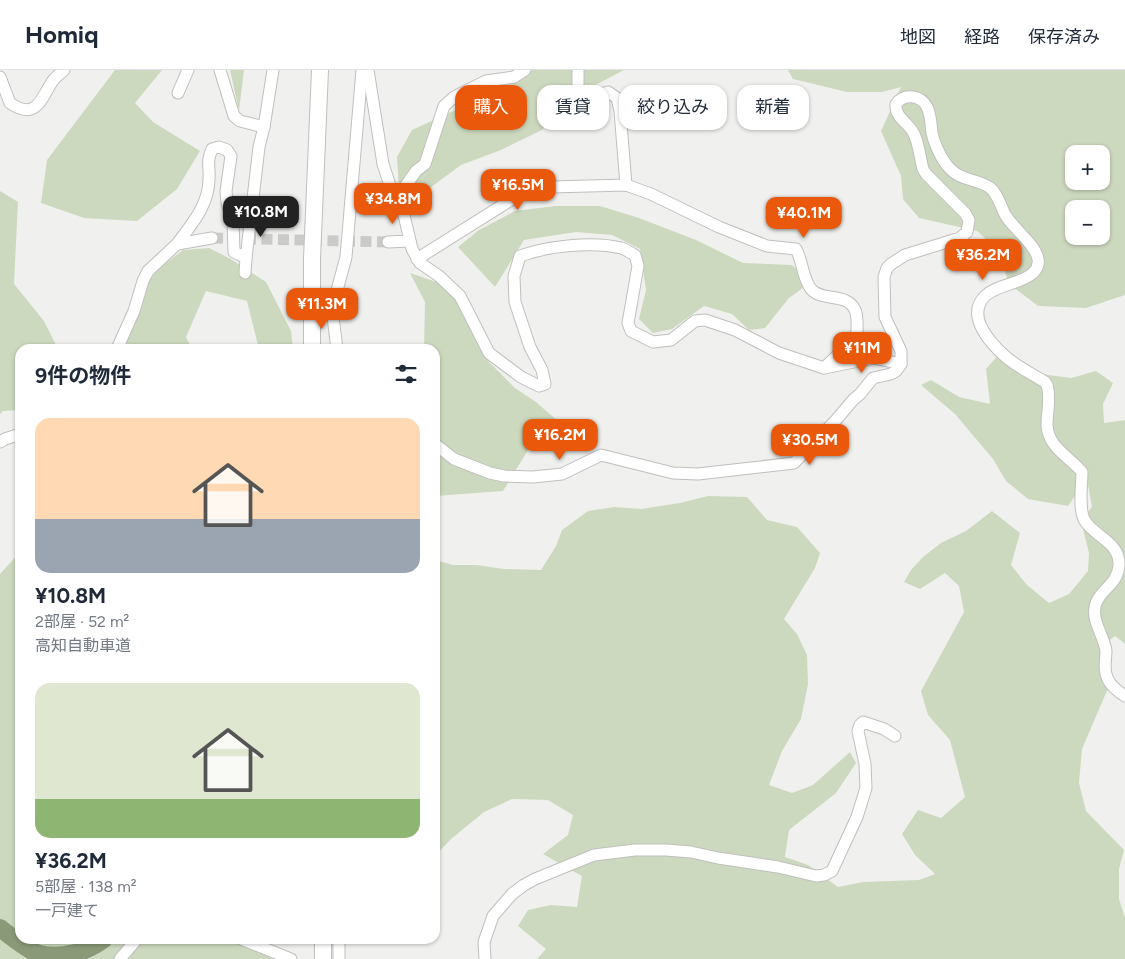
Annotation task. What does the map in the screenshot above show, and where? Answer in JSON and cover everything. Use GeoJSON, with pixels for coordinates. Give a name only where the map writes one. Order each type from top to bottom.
{"type":"FeatureCollection","features":[{"type":"Feature","properties":{"kind":"highway"},"geometry":{"type":"LineString","coordinates":[[312,344],[312,249],[320,70]]}},
{"type":"Feature","properties":{"kind":"highway"},"geometry":{"type":"LineString","coordinates":[[322,344],[322,241],[329,70]]}},
{"type":"Feature","properties":{"kind":"highway"},"geometry":{"type":"LineString","coordinates":[[323,944],[323,959]]}},
{"type":"Feature","properties":{"kind":"highway"},"geometry":{"type":"LineString","coordinates":[[330,944],[330,959]]}},
{"type":"Feature","properties":{"kind":"street"},"geometry":{"type":"LineString","coordinates":[[0,77],[10,103],[28,109],[41,103],[53,80],[64,70]]}},
{"type":"Feature","properties":{"kind":"street"},"geometry":{"type":"LineString","coordinates":[[178,93],[188,70]]}},
{"type":"Feature","properties":{"kind":"street"},"geometry":{"type":"LineString","coordinates":[[220,70],[234,116],[240,121],[264,128]]}},
{"type":"Feature","properties":{"kind":"street"},"geometry":{"type":"LineString","coordinates":[[245,273],[259,147],[274,70]]}},
{"type":"Feature","properties":{"kind":"street"},"geometry":{"type":"LineString","coordinates":[[336,344],[332,308],[346,258],[362,70]]}},
{"type":"Feature","properties":{"kind":"street"},"geometry":{"type":"LineString","coordinates":[[368,70],[383,164],[395,200],[404,215],[412,250],[420,263],[439,276],[460,296],[489,353],[521,377],[538,386],[545,384],[542,370],[530,347],[515,302],[514,276],[520,256],[536,250],[591,245],[622,248],[635,255],[638,266],[628,323],[631,331],[653,342],[671,340],[695,321],[704,320],[735,330],[779,353],[824,368],[874,358],[901,364]]}},
{"type":"Feature","properties":{"kind":"street"},"geometry":{"type":"LineString","coordinates":[[395,200],[416,171],[425,164],[444,106],[454,97],[486,81],[514,77],[525,70]]}},
{"type":"Feature","properties":{"kind":"street"},"geometry":{"type":"LineString","coordinates":[[578,70],[578,92],[591,96],[608,92],[617,98],[620,112],[626,185]]}},
{"type":"Feature","properties":{"kind":"street"},"geometry":{"type":"LineString","coordinates":[[440,448],[454,459],[490,473],[504,476],[533,477],[562,474],[601,455],[673,473],[698,474],[794,463],[873,378],[891,374],[901,364],[901,351],[885,317],[884,276],[887,268],[905,255],[960,238],[967,232],[969,226],[969,220],[960,207],[926,174],[914,134],[899,117],[896,104],[905,97],[914,96],[926,105],[930,112],[934,138],[948,167],[962,177],[994,191],[1007,217],[1037,255],[1038,265],[1034,272],[993,291],[983,298],[978,311],[979,323],[988,338],[1006,357],[1047,385],[1047,427],[1049,436],[1062,455],[1082,472],[1081,499],[1084,520],[1116,552],[1119,565],[1116,576],[1100,596],[1095,611],[1106,650],[1105,673],[1115,689],[1125,696]]}},
{"type":"Feature","properties":{"kind":"street"},"geometry":{"type":"LineString","coordinates":[[119,344],[134,311],[148,271],[176,244],[204,204],[210,180],[208,159],[212,149],[227,150],[231,156],[226,191],[227,203],[233,221],[234,252],[246,258]]}},
{"type":"Feature","properties":{"kind":"street"},"geometry":{"type":"LineString","coordinates":[[417,259],[514,198],[540,188],[626,185],[651,194],[719,227],[767,246],[796,249],[800,257],[805,279],[812,291],[823,296],[833,296],[848,302],[855,310],[857,333],[846,347],[824,368]]}},
{"type":"Feature","properties":{"kind":"street"},"geometry":{"type":"LineString","coordinates":[[176,244],[212,238]]}},
{"type":"Feature","properties":{"kind":"street"},"geometry":{"type":"LineString","coordinates":[[388,242],[410,241]]}},
{"type":"Feature","properties":{"kind":"street"},"geometry":{"type":"LineString","coordinates":[[0,442],[15,436]]}},
{"type":"Feature","properties":{"kind":"street"},"geometry":{"type":"LineString","coordinates":[[485,959],[484,942],[494,916],[512,894],[535,879],[594,855],[635,850],[666,850],[692,852],[778,867],[816,876],[832,872],[857,817],[866,788],[865,764],[858,731],[860,724],[863,722],[895,736]]}},
{"type":"Feature","properties":{"kind":"street"},"geometry":{"type":"LineString","coordinates":[[120,959],[133,944]]}},
{"type":"Feature","properties":{"kind":"street"},"geometry":{"type":"LineString","coordinates":[[254,944],[291,959]]}},
{"type":"Feature","properties":{"kind":"street"},"geometry":{"type":"LineString","coordinates":[[339,944],[339,959]]}},
{"type":"Feature","properties":{"kind":"green space"},"geometry":{"type":"Polygon","coordinates":[[[115,70],[162,70],[135,103],[153,122],[200,151],[177,189],[137,221],[84,218],[41,203],[47,160],[115,70]]]}},
{"type":"Feature","properties":{"kind":"green space"},"geometry":{"type":"Polygon","coordinates":[[[230,70],[244,70],[239,111],[230,70]]]}},
{"type":"Feature","properties":{"kind":"green space"},"geometry":{"type":"Polygon","coordinates":[[[512,70],[624,70],[596,85],[537,85],[537,130],[542,130],[501,150],[461,165],[423,193],[399,189],[397,157],[412,130],[455,110],[455,130],[527,130],[527,85],[498,85],[512,70]]]}},
{"type":"Feature","properties":{"kind":"green space"},"geometry":{"type":"Polygon","coordinates":[[[788,70],[1125,70],[1125,295],[1086,308],[1038,306],[1009,284],[998,250],[977,231],[919,218],[903,199],[901,176],[881,131],[901,87],[882,92],[847,92],[793,79],[788,70]]]}},
{"type":"Feature","properties":{"kind":"green space"},"geometry":{"type":"Polygon","coordinates":[[[0,191],[18,202],[14,284],[44,321],[56,344],[15,344],[15,410],[3,411],[0,414],[0,191]]]}},
{"type":"Feature","properties":{"kind":"green space"},"geometry":{"type":"Polygon","coordinates":[[[555,206],[600,206],[639,218],[696,240],[743,263],[792,265],[811,282],[789,298],[765,328],[749,330],[732,314],[704,306],[672,329],[653,333],[639,319],[646,290],[640,249],[612,235],[576,232],[524,240],[495,287],[458,247],[479,230],[515,211],[555,206]]]}},
{"type":"Feature","properties":{"kind":"green space"},"geometry":{"type":"Polygon","coordinates":[[[209,248],[229,258],[266,282],[291,331],[292,344],[258,344],[247,301],[206,291],[186,337],[190,344],[125,344],[145,287],[158,269],[183,250],[209,248]]]}},
{"type":"Feature","properties":{"kind":"green space"},"geometry":{"type":"Polygon","coordinates":[[[410,273],[448,286],[489,362],[515,388],[536,402],[559,422],[528,450],[503,491],[440,496],[440,344],[424,344],[425,302],[410,273]]]}},
{"type":"Feature","properties":{"kind":"green space"},"geometry":{"type":"Polygon","coordinates":[[[999,354],[1015,367],[1048,375],[1071,378],[1096,371],[1113,383],[1103,404],[1104,423],[1125,420],[1125,644],[1115,636],[1100,648],[1109,686],[1082,749],[1079,783],[1086,811],[1124,850],[1119,869],[1119,899],[1125,918],[1125,959],[537,959],[546,949],[518,926],[528,910],[551,905],[577,907],[582,876],[543,854],[568,835],[573,815],[548,800],[512,799],[484,812],[451,839],[440,851],[440,561],[453,565],[541,570],[556,546],[562,530],[588,511],[614,507],[641,509],[680,503],[708,496],[747,497],[767,520],[797,527],[820,553],[815,568],[784,619],[797,634],[807,655],[808,684],[801,719],[782,751],[769,785],[792,793],[813,785],[850,752],[856,763],[836,793],[789,830],[785,857],[808,865],[838,887],[863,882],[919,880],[935,874],[915,855],[902,834],[918,810],[941,818],[965,797],[950,740],[928,715],[921,691],[964,612],[959,586],[945,573],[920,589],[904,582],[911,570],[923,557],[941,543],[966,531],[992,511],[1020,533],[1011,565],[1027,585],[1049,603],[1069,594],[1088,571],[1089,553],[1081,521],[1092,507],[1087,479],[1068,506],[1028,499],[1006,481],[993,459],[955,414],[921,385],[931,380],[959,397],[990,404],[986,369],[999,354]]]}},
{"type":"Feature","properties":{"kind":"green space"},"geometry":{"type":"Polygon","coordinates":[[[15,558],[15,944],[269,944],[278,959],[0,959],[0,574],[15,558]]]}},
{"type":"Feature","properties":{"kind":"waterway"},"geometry":{"type":"LineString","coordinates":[[0,928],[15,940]]}},
{"type":"Feature","properties":{"kind":"waterway"},"geometry":{"type":"LineString","coordinates":[[21,944],[39,954],[56,956],[73,954],[97,944]]}},
{"type":"Feature","properties":{"kind":"tunnel"},"geometry":{"type":"LineString","coordinates":[[212,238],[388,242]]}}]}
